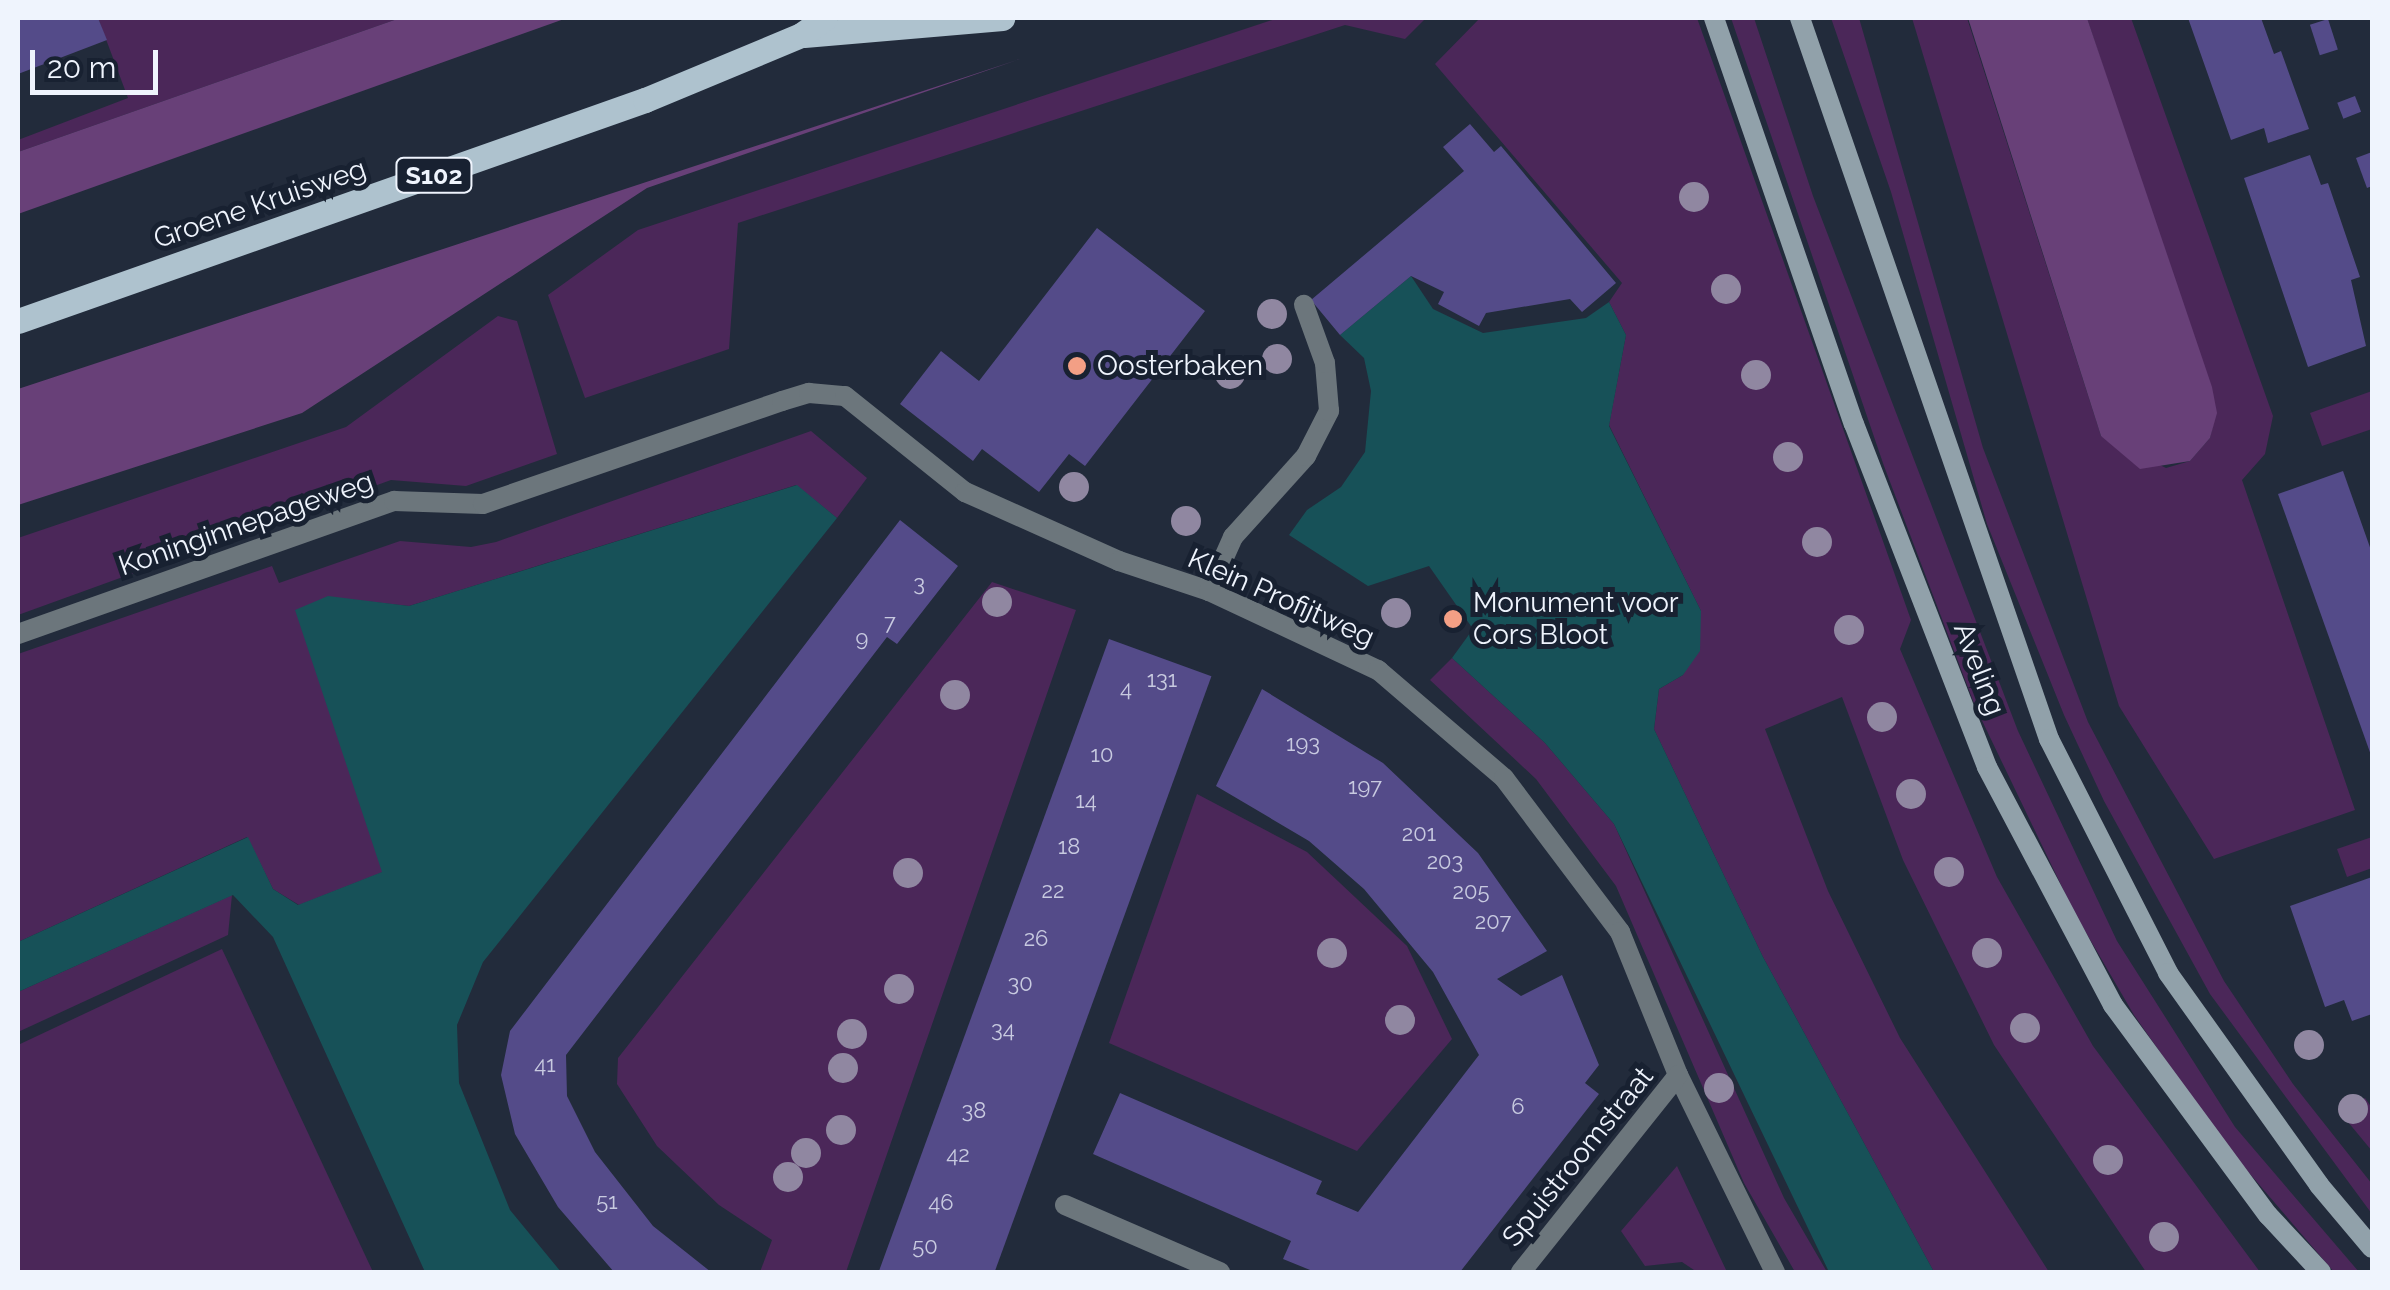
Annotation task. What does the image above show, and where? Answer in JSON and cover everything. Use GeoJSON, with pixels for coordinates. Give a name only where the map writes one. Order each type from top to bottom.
{"type":"FeatureCollection","features":[{"type":"Feature","properties":{"kind":"main road","name":"Groene Kruisweg"},"geometry":{"type":"LineString","coordinates":[[18,320],[544,136],[801,35],[826,18]]}},
{"type":"Feature","properties":{"kind":"main road","name":"Groene Kruisweg"},"geometry":{"type":"LineString","coordinates":[[801,35],[1002,18]]}},
{"type":"Feature","properties":{"kind":"main road","name":"Aveling"},"geometry":{"type":"LineString","coordinates":[[1714,18],[1854,424],[1987,767],[2113,1005],[2268,1215],[2321,1272]]}},
{"type":"Feature","properties":{"kind":"main road","name":"Aveling"},"geometry":{"type":"LineString","coordinates":[[1800,18],[2049,739],[2168,973],[2319,1185],[2372,1248]]}},
{"type":"Feature","properties":{"kind":"street"},"geometry":{"type":"LineString","coordinates":[[1210,591],[1232,537],[1306,456],[1329,412],[1325,363],[1304,305]]}},
{"type":"Feature","properties":{"kind":"street","name":"Klein Profijtweg"},"geometry":{"type":"LineString","coordinates":[[782,401],[810,393],[845,396],[965,492],[1119,560],[1210,591],[1378,670],[1504,778],[1620,932],[1678,1075],[1774,1272]]}},
{"type":"Feature","properties":{"kind":"street","name":"Koninginnepageweg"},"geometry":{"type":"LineString","coordinates":[[18,634],[394,502],[484,504],[782,401]]}},
{"type":"Feature","properties":{"kind":"street","name":"Spuistroomstraat"},"geometry":{"type":"LineString","coordinates":[[1521,1272],[1678,1075]]}},
{"type":"Feature","properties":{"kind":"street"},"geometry":{"type":"LineString","coordinates":[[1065,1204],[1220,1272]]}},
{"type":"Feature","properties":{"kind":"shaded area"},"geometry":{"type":"Polygon","coordinates":[[[98,18],[400,18],[18,152],[18,140],[128,98],[98,18]]]}},
{"type":"Feature","properties":{"kind":"shaded area"},"geometry":{"type":"Polygon","coordinates":[[[400,18],[567,18],[18,214],[18,152],[400,18]]]}},
{"type":"Feature","properties":{"kind":"shaded area"},"geometry":{"type":"Polygon","coordinates":[[[1278,18],[1426,18],[1405,39],[1345,25],[738,223],[729,349],[585,398],[548,295],[638,230],[1278,18]]]}},
{"type":"Feature","properties":{"kind":"shaded area"},"geometry":{"type":"Polygon","coordinates":[[[1480,18],[1697,18],[1911,620],[1900,649],[1997,877],[2093,1046],[2260,1272],[2146,1272],[1994,1045],[1903,860],[1842,697],[1765,729],[1828,891],[1900,1038],[2049,1272],[1934,1272],[1763,957],[1654,729],[1659,689],[1683,675],[1701,611],[1609,425],[1626,335],[1609,302],[1622,283],[1435,64],[1480,18]]]}},
{"type":"Feature","properties":{"kind":"shaded area"},"geometry":{"type":"Polygon","coordinates":[[[1731,18],[1754,18],[1813,196],[2018,731],[2117,941],[2235,1127],[2359,1272],[2334,1272],[2226,1146],[2134,1015],[2074,912],[1975,706],[1884,466],[1731,18]]]}},
{"type":"Feature","properties":{"kind":"shaded area"},"geometry":{"type":"Polygon","coordinates":[[[1831,18],[1859,18],[1983,448],[2088,722],[2224,981],[2293,1084],[2372,1184],[2372,1214],[2210,994],[2104,801],[2064,715],[1987,524],[1891,192],[1831,18]]]}},
{"type":"Feature","properties":{"kind":"shaded area"},"geometry":{"type":"Polygon","coordinates":[[[1912,18],[1967,18],[2101,436],[2166,468],[2190,461],[2210,438],[2216,413],[2087,18],[2131,18],[2273,416],[2265,454],[2242,480],[2355,810],[2214,859],[2119,706],[1912,18]]]}},
{"type":"Feature","properties":{"kind":"shaded area"},"geometry":{"type":"Polygon","coordinates":[[[1968,18],[2087,18],[2212,387],[2217,413],[2210,438],[2190,461],[2140,469],[2101,436],[1968,18]]]}},
{"type":"Feature","properties":{"kind":"shaded area"},"geometry":{"type":"Polygon","coordinates":[[[1020,59],[647,188],[302,413],[18,505],[18,389],[1020,59]]]}},
{"type":"Feature","properties":{"kind":"shaded area"},"geometry":{"type":"Polygon","coordinates":[[[1411,276],[1433,309],[1483,333],[1586,318],[1609,302],[1626,335],[1609,426],[1701,611],[1700,651],[1683,675],[1659,689],[1654,729],[1763,957],[1934,1272],[1829,1272],[1614,824],[1545,743],[1452,658],[1473,629],[1429,566],[1368,586],[1289,535],[1307,510],[1341,487],[1365,452],[1371,391],[1364,358],[1340,335],[1411,276]]]}},
{"type":"Feature","properties":{"kind":"shaded area"},"geometry":{"type":"Polygon","coordinates":[[[498,316],[517,321],[557,454],[466,486],[391,480],[18,615],[18,538],[346,427],[498,316]]]}},
{"type":"Feature","properties":{"kind":"shaded area"},"geometry":{"type":"Polygon","coordinates":[[[2372,391],[2372,429],[2322,446],[2310,413],[2372,391]]]}},
{"type":"Feature","properties":{"kind":"shaded area"},"geometry":{"type":"Polygon","coordinates":[[[811,431],[867,478],[837,518],[796,485],[409,606],[328,597],[383,872],[299,905],[273,889],[247,837],[18,942],[18,654],[272,566],[279,583],[400,541],[471,547],[496,542],[811,431]]]}},
{"type":"Feature","properties":{"kind":"shaded area"},"geometry":{"type":"Polygon","coordinates":[[[797,485],[837,518],[483,962],[457,1025],[459,1083],[510,1210],[561,1272],[425,1272],[273,937],[233,895],[18,992],[18,942],[248,837],[273,889],[298,905],[382,872],[295,610],[328,596],[409,606],[797,485]]]}},
{"type":"Feature","properties":{"kind":"shaded area"},"geometry":{"type":"Polygon","coordinates":[[[992,582],[1076,610],[846,1272],[760,1272],[772,1240],[719,1205],[657,1146],[617,1084],[618,1058],[992,582]]]}},
{"type":"Feature","properties":{"kind":"shaded area"},"geometry":{"type":"Polygon","coordinates":[[[1452,658],[1545,743],[1614,824],[1784,1198],[1827,1272],[1795,1272],[1744,1183],[1616,886],[1536,779],[1430,680],[1452,658]]]}},
{"type":"Feature","properties":{"kind":"shaded area"},"geometry":{"type":"Polygon","coordinates":[[[1197,794],[1307,852],[1407,946],[1452,1039],[1357,1151],[1109,1043],[1197,794]]]}},
{"type":"Feature","properties":{"kind":"shaded area"},"geometry":{"type":"Polygon","coordinates":[[[2372,837],[2372,868],[2347,877],[2337,849],[2372,837]]]}},
{"type":"Feature","properties":{"kind":"shaded area"},"geometry":{"type":"Polygon","coordinates":[[[232,895],[228,935],[18,1032],[18,992],[232,895]]]}},
{"type":"Feature","properties":{"kind":"shaded area"},"geometry":{"type":"Polygon","coordinates":[[[222,949],[373,1272],[18,1272],[18,1045],[222,949]]]}},
{"type":"Feature","properties":{"kind":"shaded area"},"geometry":{"type":"Polygon","coordinates":[[[2365,1098],[2372,1108],[2372,1151],[2343,1116],[2365,1098]]]}},
{"type":"Feature","properties":{"kind":"shaded area"},"geometry":{"type":"Polygon","coordinates":[[[1677,1166],[1727,1272],[1697,1272],[1682,1262],[1645,1266],[1621,1231],[1677,1166]]]}},
{"type":"Feature","properties":{"kind":"building"},"geometry":{"type":"Polygon","coordinates":[[[18,18],[98,18],[107,40],[18,74],[18,18]]]}},
{"type":"Feature","properties":{"kind":"building"},"geometry":{"type":"Polygon","coordinates":[[[2188,18],[2261,18],[2274,54],[2281,51],[2309,129],[2268,143],[2264,128],[2231,140],[2188,18]]]}},
{"type":"Feature","properties":{"kind":"building"},"geometry":{"type":"Polygon","coordinates":[[[2328,19],[2338,49],[2320,55],[2310,25],[2328,19]]]}},
{"type":"Feature","properties":{"kind":"building"},"geometry":{"type":"Polygon","coordinates":[[[2355,96],[2361,112],[2343,119],[2337,103],[2355,96]]]}},
{"type":"Feature","properties":{"kind":"building"},"geometry":{"type":"Polygon","coordinates":[[[1470,124],[1494,152],[1501,146],[1616,283],[1582,312],[1570,299],[1486,313],[1479,326],[1438,304],[1444,292],[1411,276],[1340,335],[1311,300],[1464,171],[1443,147],[1470,124]]]}},
{"type":"Feature","properties":{"kind":"building"},"geometry":{"type":"Polygon","coordinates":[[[2372,152],[2372,186],[2367,188],[2356,158],[2372,152]]]}},
{"type":"Feature","properties":{"kind":"building"},"geometry":{"type":"Polygon","coordinates":[[[2310,155],[2321,185],[2328,183],[2360,277],[2351,280],[2366,346],[2308,367],[2244,178],[2310,155]]]}},
{"type":"Feature","properties":{"kind":"building","name":"Oosterbaken"},"geometry":{"type":"Polygon","coordinates":[[[1097,228],[1205,311],[1085,466],[1069,454],[1039,492],[982,449],[973,461],[900,404],[941,351],[979,381],[1097,228]]]}},
{"type":"Feature","properties":{"kind":"building"},"geometry":{"type":"Polygon","coordinates":[[[2343,471],[2372,553],[2372,758],[2278,494],[2343,471]]]}},
{"type":"Feature","properties":{"kind":"building"},"geometry":{"type":"Polygon","coordinates":[[[900,520],[958,566],[897,644],[887,637],[566,1055],[567,1096],[595,1152],[653,1226],[711,1272],[614,1272],[558,1207],[515,1134],[501,1075],[510,1031],[900,520]]]}},
{"type":"Feature","properties":{"kind":"building"},"geometry":{"type":"Polygon","coordinates":[[[1109,639],[1211,676],[995,1272],[879,1271],[1109,639]]]}},
{"type":"Feature","properties":{"kind":"building"},"geometry":{"type":"Polygon","coordinates":[[[1262,689],[1383,763],[1478,853],[1547,951],[1497,979],[1521,996],[1562,975],[1599,1065],[1585,1083],[1599,1094],[1460,1272],[1315,1272],[1283,1259],[1291,1241],[1093,1154],[1120,1093],[1322,1181],[1316,1194],[1358,1212],[1479,1055],[1433,972],[1364,889],[1309,841],[1216,786],[1262,689]]]}},
{"type":"Feature","properties":{"kind":"building"},"geometry":{"type":"Polygon","coordinates":[[[2372,877],[2372,1014],[2352,1021],[2344,1000],[2325,1007],[2290,906],[2372,877]]]}},
{"type":"Feature","properties":{"kind":"place","name":"Oosterbaken"},"geometry":{"type":"Point","coordinates":[1077,366]}},
{"type":"Feature","properties":{"kind":"place","name":"Monument voor Cors Bloot"},"geometry":{"type":"Point","coordinates":[1453,619]}}]}
